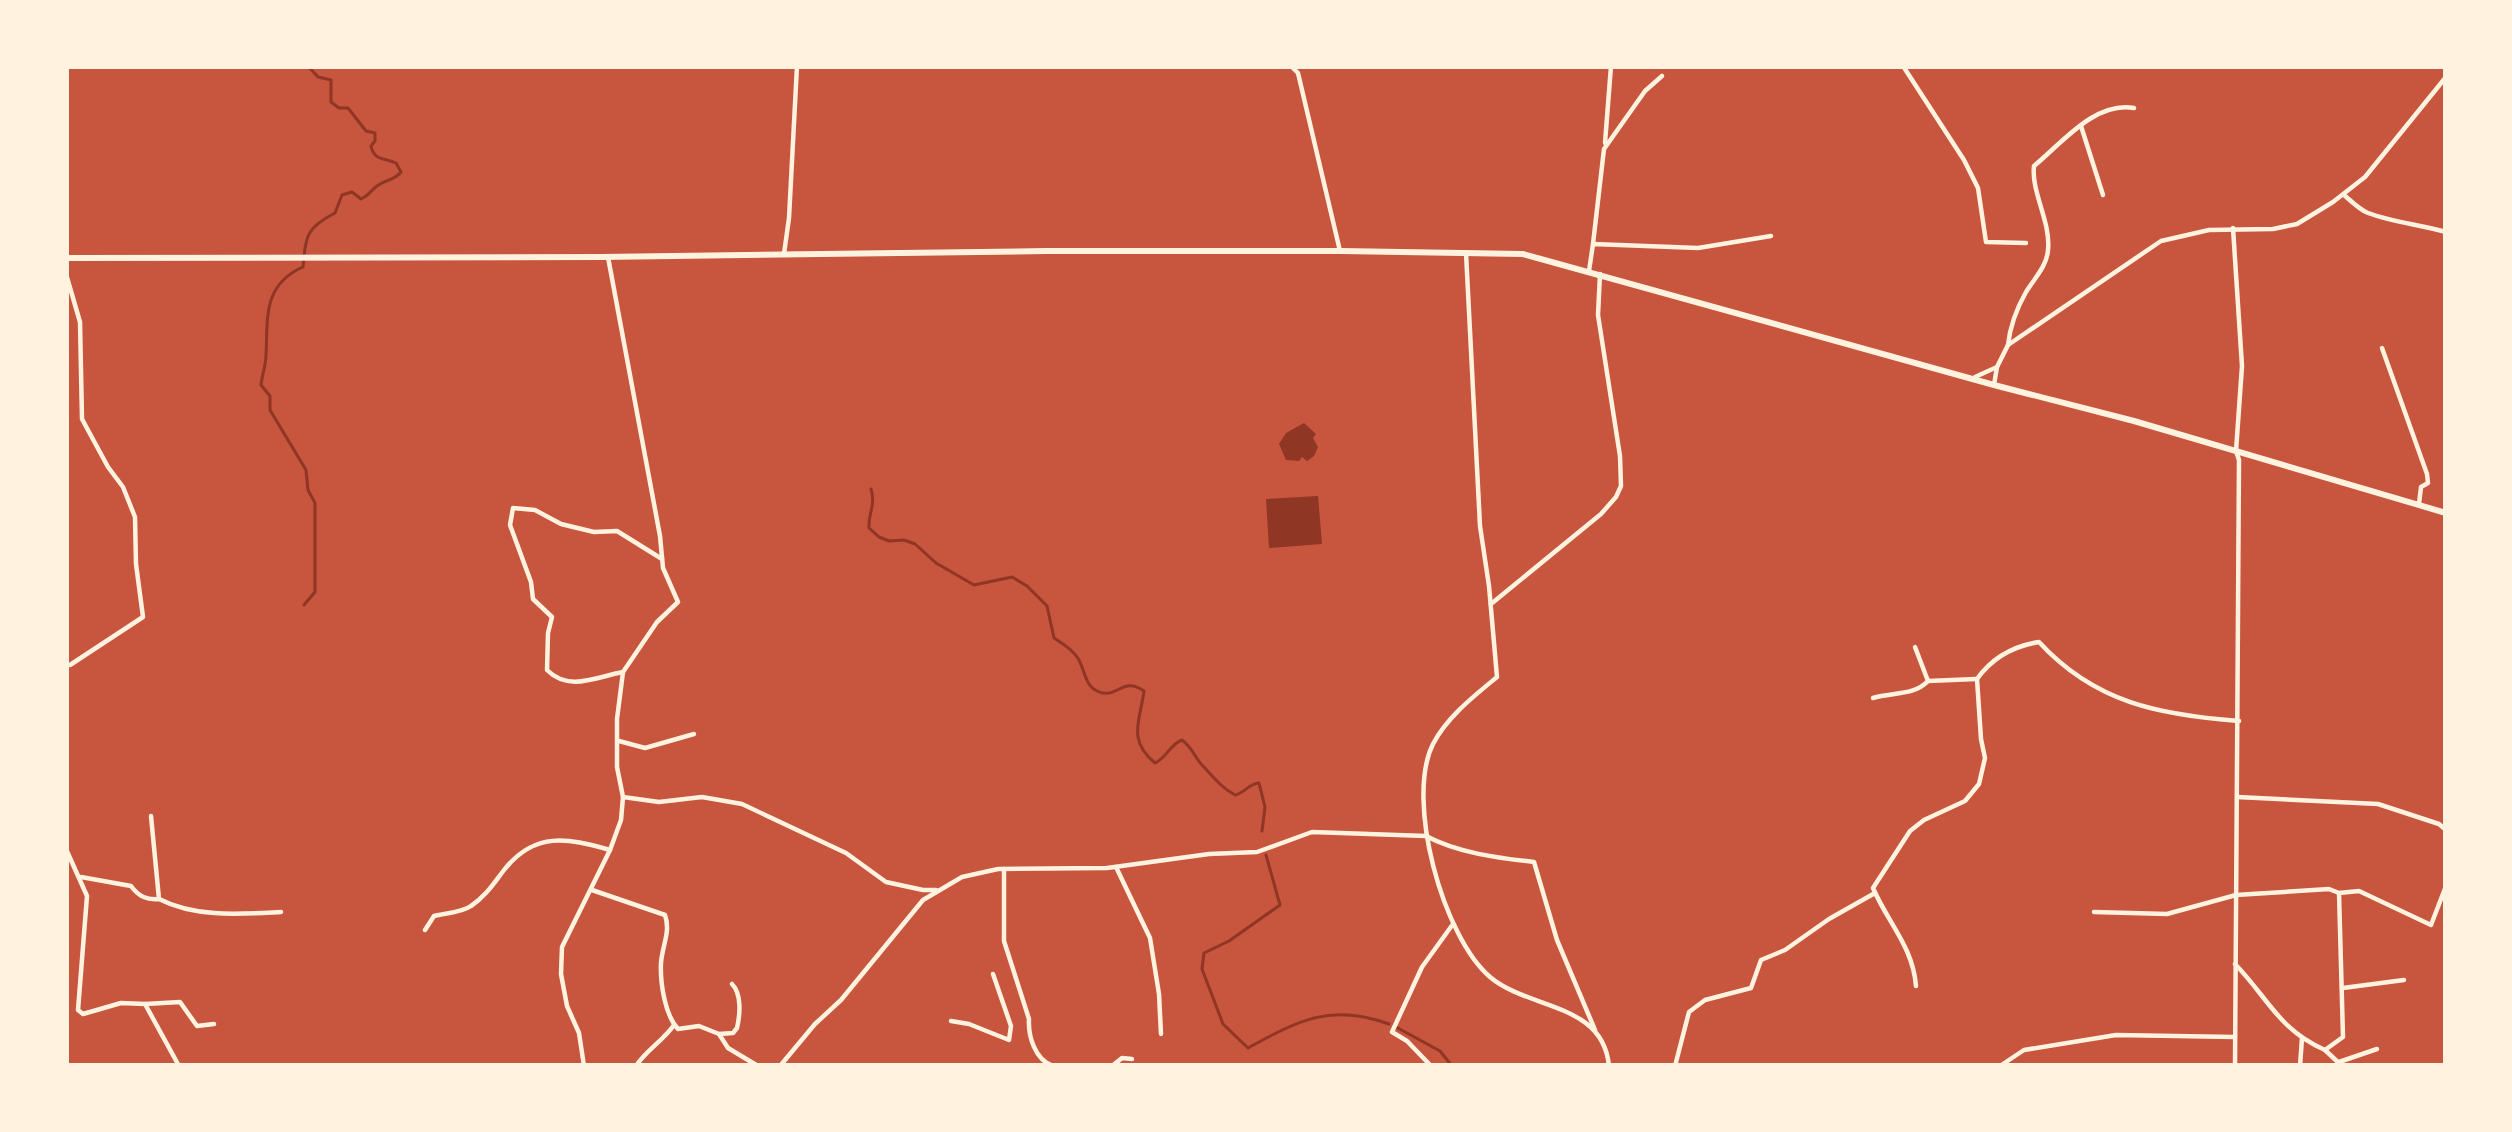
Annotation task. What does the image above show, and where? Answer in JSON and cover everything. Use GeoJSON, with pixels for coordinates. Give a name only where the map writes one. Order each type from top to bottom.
{"type":"FeatureCollection","features":[{"type":"Feature","properties":{"kind":"main road"},"geometry":{"type":"LineString","coordinates":[[66,258],[608,256],[784,250],[1523,254],[2134,421],[2445,513]]}},
{"type":"Feature","properties":{"kind":"street"},"geometry":{"type":"LineString","coordinates":[[784,250],[797,66]]}},
{"type":"Feature","properties":{"kind":"street"},"geometry":{"type":"LineString","coordinates":[[1291,66],[1298,73],[1340,251]]}},
{"type":"Feature","properties":{"kind":"street"},"geometry":{"type":"LineString","coordinates":[[1589,271],[1611,66]]}},
{"type":"Feature","properties":{"kind":"street"},"geometry":{"type":"LineString","coordinates":[[1903,66],[1978,188],[1986,242],[2026,243]]}},
{"type":"Feature","properties":{"kind":"street"},"geometry":{"type":"LineString","coordinates":[[1604,149],[1645,91],[1662,76]]}},
{"type":"Feature","properties":{"kind":"street"},"geometry":{"type":"LineString","coordinates":[[2008,345],[2161,241],[2209,230],[2296,224],[2344,195],[2365,177],[2446,77]]}},
{"type":"Feature","properties":{"kind":"street"},"geometry":{"type":"LineString","coordinates":[[1994,385],[2010,328],[2048,251],[2034,166],[2097,114],[2116,106],[2134,108]]}},
{"type":"Feature","properties":{"kind":"street"},"geometry":{"type":"LineString","coordinates":[[2081,126],[2103,195]]}},
{"type":"Feature","properties":{"kind":"street"},"geometry":{"type":"LineString","coordinates":[[2344,195],[2370,214],[2446,232]]}},
{"type":"Feature","properties":{"kind":"street"},"geometry":{"type":"LineString","coordinates":[[2234,228],[2242,366],[2236,451],[2235,1066]]}},
{"type":"Feature","properties":{"kind":"street"},"geometry":{"type":"LineString","coordinates":[[1593,244],[1698,248],[1771,236]]}},
{"type":"Feature","properties":{"kind":"street"},"geometry":{"type":"LineString","coordinates":[[1466,253],[1480,526],[1497,677],[1468,700],[1435,741],[1425,767],[1426,836],[1453,924],[1468,952],[1494,981],[1577,1017],[1595,1030],[1602,1037],[1609,1066]]}},
{"type":"Feature","properties":{"kind":"street"},"geometry":{"type":"LineString","coordinates":[[584,1066],[561,974],[562,947],[621,820],[617,718],[623,672],[657,622],[678,602],[663,568],[608,256]]}},
{"type":"Feature","properties":{"kind":"street"},"geometry":{"type":"LineString","coordinates":[[66,274],[80,322],[82,418],[135,517],[143,616],[70,665]]}},
{"type":"Feature","properties":{"kind":"street"},"geometry":{"type":"LineString","coordinates":[[1491,604],[1601,514],[1621,486],[1598,315],[1600,274]]}},
{"type":"Feature","properties":{"kind":"street"},"geometry":{"type":"LineString","coordinates":[[2382,348],[2427,474],[2419,505]]}},
{"type":"Feature","properties":{"kind":"street"},"geometry":{"type":"LineString","coordinates":[[1972,379],[1997,367]]}},
{"type":"Feature","properties":{"kind":"street"},"geometry":{"type":"LineString","coordinates":[[623,672],[566,682],[547,670],[553,617],[533,599],[510,525],[513,508],[594,532],[617,531],[662,559]]}},
{"type":"Feature","properties":{"kind":"street"},"geometry":{"type":"LineString","coordinates":[[1916,986],[1907,948],[1873,888],[1910,831],[1964,801],[1978,784],[1985,758],[1977,680],[1990,664],[2017,647],[2039,642],[2073,670],[2136,706],[2239,721]]}},
{"type":"Feature","properties":{"kind":"street"},"geometry":{"type":"LineString","coordinates":[[1915,647],[1928,681]]}},
{"type":"Feature","properties":{"kind":"street"},"geometry":{"type":"LineString","coordinates":[[1928,681],[1977,680]]}},
{"type":"Feature","properties":{"kind":"street"},"geometry":{"type":"LineString","coordinates":[[1873,698],[1905,693],[1928,681]]}},
{"type":"Feature","properties":{"kind":"street"},"geometry":{"type":"LineString","coordinates":[[619,741],[645,748],[694,734]]}},
{"type":"Feature","properties":{"kind":"street"},"geometry":{"type":"LineString","coordinates":[[2237,796],[2378,804],[2446,830]]}},
{"type":"Feature","properties":{"kind":"street"},"geometry":{"type":"LineString","coordinates":[[623,797],[659,802],[702,797],[742,804],[846,853],[886,882],[940,890]]}},
{"type":"Feature","properties":{"kind":"street"},"geometry":{"type":"LineString","coordinates":[[151,815],[160,899]]}},
{"type":"Feature","properties":{"kind":"street"},"geometry":{"type":"LineString","coordinates":[[780,1066],[923,900],[962,877],[1004,868],[1116,866],[1257,852],[1312,832],[1426,836],[1440,844],[1534,862],[1557,940],[1595,1030]]}},
{"type":"Feature","properties":{"kind":"street"},"geometry":{"type":"LineString","coordinates":[[425,931],[434,916],[467,910],[510,862],[544,840],[575,841],[610,850]]}},
{"type":"Feature","properties":{"kind":"street"},"geometry":{"type":"LineString","coordinates":[[66,849],[87,896],[78,1010],[83,1014],[121,1003],[180,1002],[197,1026],[214,1024]]}},
{"type":"Feature","properties":{"kind":"street"},"geometry":{"type":"LineString","coordinates":[[1116,866],[1150,938],[1161,1034]]}},
{"type":"Feature","properties":{"kind":"street"},"geometry":{"type":"LineString","coordinates":[[1004,868],[1004,941],[1030,1019],[1031,1042],[1045,1064],[1053,1066]]}},
{"type":"Feature","properties":{"kind":"street"},"geometry":{"type":"LineString","coordinates":[[81,877],[131,886],[148,900],[160,899],[198,912],[281,912]]}},
{"type":"Feature","properties":{"kind":"street"},"geometry":{"type":"LineString","coordinates":[[2094,912],[2167,914],[2236,895],[2329,889],[2359,891],[2431,925],[2446,886]]}},
{"type":"Feature","properties":{"kind":"street"},"geometry":{"type":"LineString","coordinates":[[592,890],[665,915],[662,974],[678,1029],[699,1026],[719,1034],[733,1033],[738,1001],[732,984]]}},
{"type":"Feature","properties":{"kind":"street"},"geometry":{"type":"LineString","coordinates":[[1675,1066],[1689,1012],[1705,1000],[1751,988],[1761,960],[1875,893]]}},
{"type":"Feature","properties":{"kind":"street"},"geometry":{"type":"LineString","coordinates":[[2325,1050],[2343,1037],[2339,893]]}},
{"type":"Feature","properties":{"kind":"street"},"geometry":{"type":"LineString","coordinates":[[1431,1066],[1391,1032],[1422,967],[1453,924]]}},
{"type":"Feature","properties":{"kind":"street"},"geometry":{"type":"LineString","coordinates":[[2235,964],[2269,1008],[2340,1064],[2378,1049]]}},
{"type":"Feature","properties":{"kind":"street"},"geometry":{"type":"LineString","coordinates":[[951,1021],[1009,1040],[1011,1026],[993,974]]}},
{"type":"Feature","properties":{"kind":"street"},"geometry":{"type":"LineString","coordinates":[[2343,988],[2404,980]]}},
{"type":"Feature","properties":{"kind":"street"},"geometry":{"type":"LineString","coordinates":[[145,1004],[179,1066]]}},
{"type":"Feature","properties":{"kind":"street"},"geometry":{"type":"LineString","coordinates":[[636,1066],[674,1025]]}},
{"type":"Feature","properties":{"kind":"street"},"geometry":{"type":"LineString","coordinates":[[719,1034],[728,1048],[758,1066]]}},
{"type":"Feature","properties":{"kind":"street"},"geometry":{"type":"LineString","coordinates":[[2000,1066],[2024,1050],[2116,1035],[2235,1036]]}},
{"type":"Feature","properties":{"kind":"street"},"geometry":{"type":"LineString","coordinates":[[2300,1066],[2302,1038]]}},
{"type":"Feature","properties":{"kind":"street"},"geometry":{"type":"LineString","coordinates":[[1112,1066],[1122,1058],[1132,1059]]}},
{"type":"Feature","properties":{"kind":"shaded area"},"geometry":{"type":"Polygon","coordinates":[[[1304,423],[1316,434],[1314,456],[1307,461],[1302,457],[1286,460],[1279,444],[1286,433],[1304,423]]]}},
{"type":"Feature","properties":{"kind":"shaded area"},"geometry":{"type":"Polygon","coordinates":[[[1318,496],[1322,544],[1269,548],[1266,499],[1318,496]]]}},
{"type":"Feature","properties":{"kind":"waterway"},"geometry":{"type":"LineString","coordinates":[[304,605],[315,592],[315,503],[306,470],[270,410],[270,396],[261,385],[270,304],[280,283],[303,267],[309,234],[335,213],[342,195],[352,192],[361,199],[401,172],[396,163],[375,154],[371,146],[375,133],[366,131],[348,108],[331,102],[331,80],[318,77],[308,66]]}},
{"type":"Feature","properties":{"kind":"waterway"},"geometry":{"type":"LineString","coordinates":[[871,489],[869,528],[879,537],[915,544],[936,563],[974,585],[1012,577],[1047,606],[1054,638],[1075,654],[1093,688],[1104,693],[1130,686],[1144,691],[1138,738],[1155,763],[1182,740],[1235,795],[1259,783],[1265,807],[1262,831]]}},
{"type":"Feature","properties":{"kind":"waterway"},"geometry":{"type":"LineString","coordinates":[[1266,855],[1280,905],[1204,953],[1202,969],[1223,1024],[1248,1048],[1283,1029],[1332,1015],[1389,1024]]}},
{"type":"Feature","properties":{"kind":"waterway"},"geometry":{"type":"LineString","coordinates":[[1396,1027],[1440,1051],[1452,1066]]}}]}
